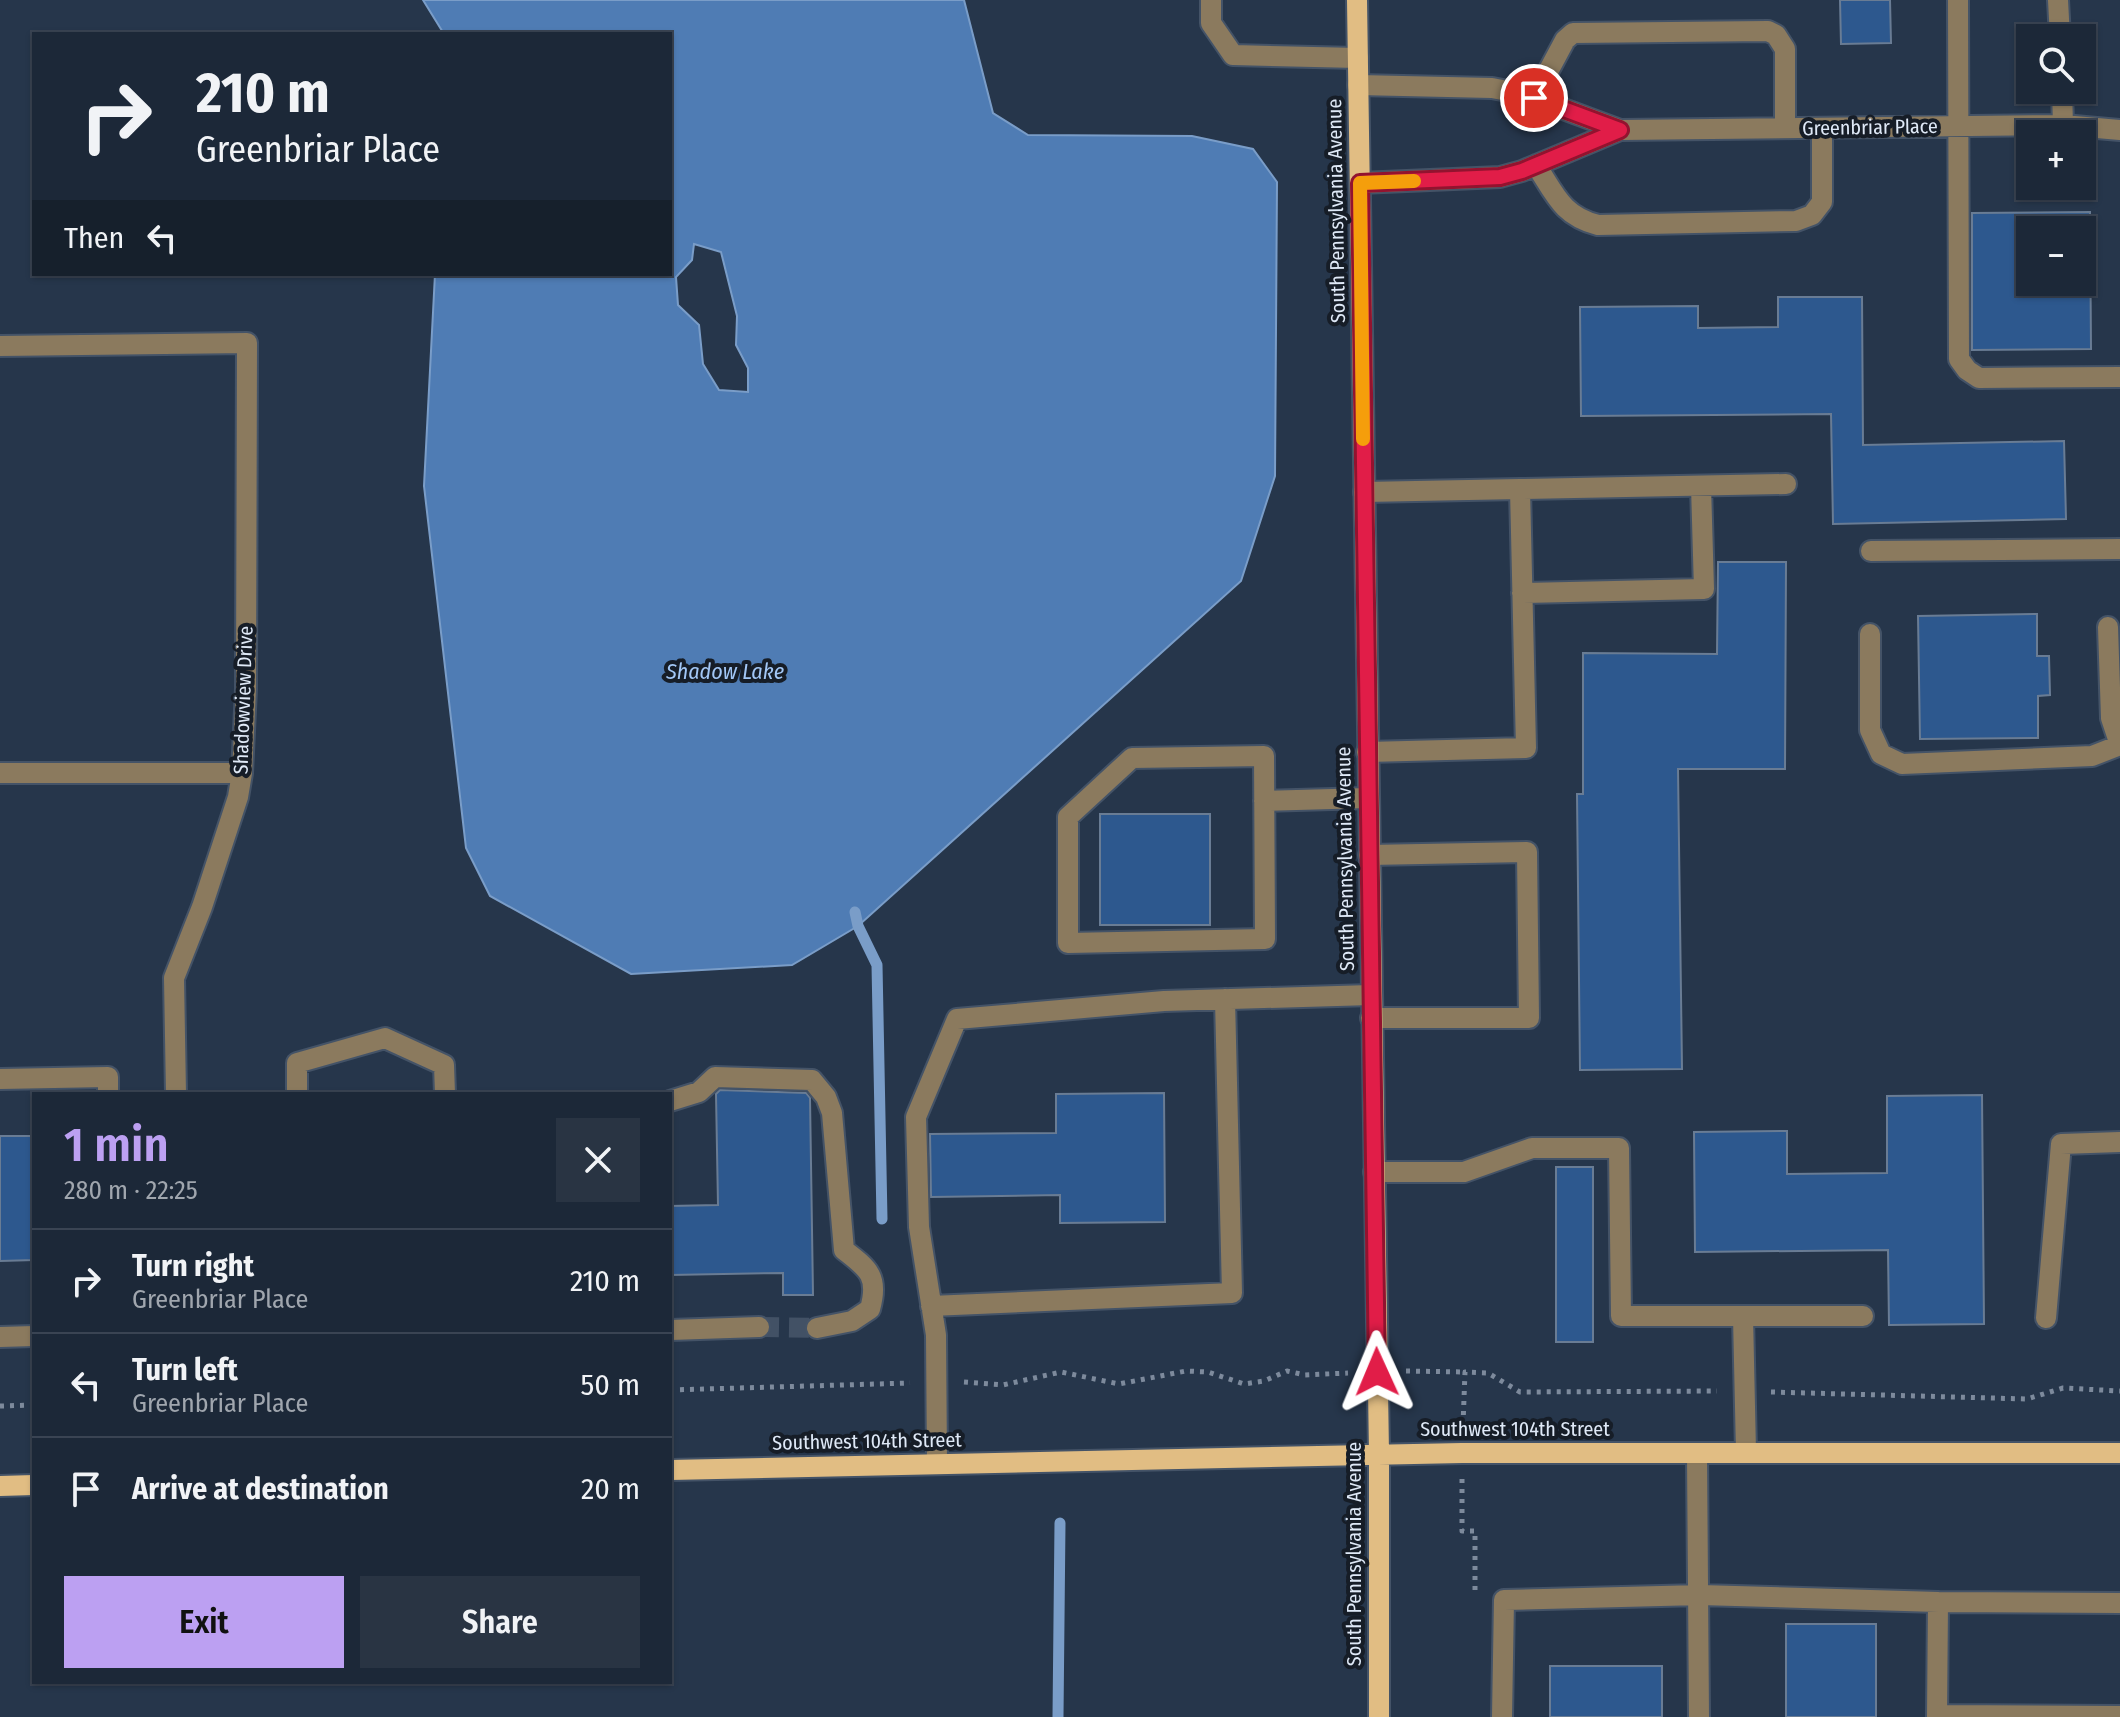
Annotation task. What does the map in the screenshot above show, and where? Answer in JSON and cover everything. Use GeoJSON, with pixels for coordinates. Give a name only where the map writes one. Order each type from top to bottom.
{"type":"FeatureCollection","features":[{"type":"Feature","properties":{"kind":"main road","name":"South Pennsylvania Avenue"},"geometry":{"type":"LineString","coordinates":[[1357,0],[1379,1454],[1379,1717]]}},
{"type":"Feature","properties":{"kind":"main road","name":"Southwest 104th Street"},"geometry":{"type":"LineString","coordinates":[[672,1470],[1379,1454],[2120,1453]]}},
{"type":"Feature","properties":{"kind":"main road"},"geometry":{"type":"LineString","coordinates":[[0,1486],[32,1485]]}},
{"type":"Feature","properties":{"kind":"street"},"geometry":{"type":"LineString","coordinates":[[1211,0],[1211,23],[1233,55],[1358,58]]}},
{"type":"Feature","properties":{"kind":"street"},"geometry":{"type":"LineString","coordinates":[[1958,0],[1959,359],[1967,370],[1979,378],[2120,377]]}},
{"type":"Feature","properties":{"kind":"street"},"geometry":{"type":"LineString","coordinates":[[2058,0],[2059,24]]}},
{"type":"Feature","properties":{"kind":"street"},"geometry":{"type":"LineString","coordinates":[[1534,98],[1565,40],[1573,33],[1768,31],[1776,35],[1785,49],[1785,128]]}},
{"type":"Feature","properties":{"kind":"street","name":"Greenbriar Place"},"geometry":{"type":"LineString","coordinates":[[1358,85],[1492,88],[1534,98],[1620,130],[2016,125]]}},
{"type":"Feature","properties":{"kind":"street"},"geometry":{"type":"LineString","coordinates":[[1536,165],[1566,210],[1577,220],[1598,225],[1796,221],[1812,215],[1822,202],[1822,128]]}},
{"type":"Feature","properties":{"kind":"street","name":"Greenbriar Place"},"geometry":{"type":"LineString","coordinates":[[2096,128],[2120,130]]}},
{"type":"Feature","properties":{"kind":"street","name":"Greenbriar Place"},"geometry":{"type":"LineString","coordinates":[[1360,183],[1500,177],[1620,130]]}},
{"type":"Feature","properties":{"kind":"street","name":"Shadowview Drive"},"geometry":{"type":"LineString","coordinates":[[0,346],[247,343],[246,689],[242,773],[238,797],[202,907],[174,978],[176,1092]]}},
{"type":"Feature","properties":{"kind":"street"},"geometry":{"type":"LineString","coordinates":[[1364,492],[1786,484]]}},
{"type":"Feature","properties":{"kind":"street"},"geometry":{"type":"LineString","coordinates":[[1522,593],[1704,589],[1701,486]]}},
{"type":"Feature","properties":{"kind":"street"},"geometry":{"type":"LineString","coordinates":[[1367,752],[1526,748],[1520,489]]}},
{"type":"Feature","properties":{"kind":"street"},"geometry":{"type":"LineString","coordinates":[[1871,551],[2120,549]]}},
{"type":"Feature","properties":{"kind":"street"},"geometry":{"type":"LineString","coordinates":[[1870,634],[1870,730],[1881,754],[1902,764],[2092,756],[2120,745],[2111,718],[2108,627]]}},
{"type":"Feature","properties":{"kind":"street"},"geometry":{"type":"LineString","coordinates":[[1264,756],[1264,801],[1265,939],[1068,943],[1068,817],[1132,758],[1264,756]]}},
{"type":"Feature","properties":{"kind":"street"},"geometry":{"type":"LineString","coordinates":[[0,773],[242,773]]}},
{"type":"Feature","properties":{"kind":"street"},"geometry":{"type":"LineString","coordinates":[[1264,801],[1368,798]]}},
{"type":"Feature","properties":{"kind":"street"},"geometry":{"type":"LineString","coordinates":[[1369,855],[1527,852],[1529,1018],[1371,1018]]}},
{"type":"Feature","properties":{"kind":"street"},"geometry":{"type":"LineString","coordinates":[[937,1464],[936,1335],[919,1227],[916,1117],[957,1019],[1164,1001],[1371,995]]}},
{"type":"Feature","properties":{"kind":"street"},"geometry":{"type":"LineString","coordinates":[[931,1306],[1232,1293],[1225,999]]}},
{"type":"Feature","properties":{"kind":"street"},"geometry":{"type":"LineString","coordinates":[[297,1092],[297,1063],[385,1038],[444,1065],[445,1092]]}},
{"type":"Feature","properties":{"kind":"street"},"geometry":{"type":"LineString","coordinates":[[0,1079],[108,1077],[108,1092]]}},
{"type":"Feature","properties":{"kind":"street"},"geometry":{"type":"LineString","coordinates":[[672,1100],[699,1092],[715,1077],[812,1080],[826,1097],[832,1113],[844,1250],[867,1267],[876,1289],[870,1309],[852,1321],[817,1328]]}},
{"type":"Feature","properties":{"kind":"street"},"geometry":{"type":"LineString","coordinates":[[2046,1318],[2061,1144],[2120,1142]]}},
{"type":"Feature","properties":{"kind":"street"},"geometry":{"type":"LineString","coordinates":[[1374,1172],[1464,1172],[1532,1148],[1619,1148],[1621,1316],[1863,1316]]}},
{"type":"Feature","properties":{"kind":"street"},"geometry":{"type":"LineString","coordinates":[[1743,1316],[1746,1452]]}},
{"type":"Feature","properties":{"kind":"street"},"geometry":{"type":"LineString","coordinates":[[672,1330],[759,1327]]}},
{"type":"Feature","properties":{"kind":"street"},"geometry":{"type":"LineString","coordinates":[[0,1337],[32,1336]]}},
{"type":"Feature","properties":{"kind":"street"},"geometry":{"type":"LineString","coordinates":[[1697,1453],[1699,1717]]}},
{"type":"Feature","properties":{"kind":"street"},"geometry":{"type":"LineString","coordinates":[[1502,1717],[1504,1600],[1700,1595],[1938,1602],[2120,1603]]}},
{"type":"Feature","properties":{"kind":"street"},"geometry":{"type":"LineString","coordinates":[[1938,1602],[1937,1716],[2120,1716]]}},
{"type":"Feature","properties":{"kind":"path"},"geometry":{"type":"LineString","coordinates":[[672,1390],[936,1382],[1003,1385],[1061,1372],[1119,1384],[1186,1371],[1208,1372],[1244,1384],[1264,1381],[1287,1371],[1305,1375],[1465,1372]]}},
{"type":"Feature","properties":{"kind":"path"},"geometry":{"type":"LineString","coordinates":[[0,1406],[32,1405]]}},
{"type":"Feature","properties":{"kind":"water","name":"Shadow Lake"},"geometry":{"type":"Polygon","coordinates":[[[423,0],[964,0],[993,113],[1028,135],[1192,136],[1253,149],[1277,182],[1275,476],[1241,581],[858,926],[792,965],[631,974],[490,896],[466,848],[424,486],[435,276],[672,276],[672,32],[443,32],[423,0]],[[694,244],[692,260],[676,277],[678,305],[699,325],[703,364],[719,390],[748,392],[748,368],[736,345],[737,316],[721,252],[694,244]]]}},
{"type":"Feature","properties":{"kind":"building"},"geometry":{"type":"Polygon","coordinates":[[[1840,0],[1890,0],[1891,43],[1841,44],[1840,0]]]}},
{"type":"Feature","properties":{"kind":"building"},"geometry":{"type":"Polygon","coordinates":[[[2090,212],[2090,216],[2016,216],[2016,296],[2091,296],[2091,349],[1972,350],[1972,213],[2090,212]]]}},
{"type":"Feature","properties":{"kind":"building"},"geometry":{"type":"Polygon","coordinates":[[[1778,297],[1862,297],[1863,445],[2064,441],[2066,519],[1833,524],[1831,414],[1581,416],[1580,307],[1698,306],[1698,328],[1778,327],[1778,297]]]}},
{"type":"Feature","properties":{"kind":"building"},"geometry":{"type":"Polygon","coordinates":[[[1718,562],[1786,562],[1785,769],[1678,769],[1682,1069],[1580,1070],[1577,794],[1583,794],[1583,653],[1717,654],[1718,562]]]}},
{"type":"Feature","properties":{"kind":"building"},"geometry":{"type":"Polygon","coordinates":[[[2037,614],[2037,656],[2049,656],[2050,695],[2038,696],[2038,738],[1920,739],[1918,616],[2037,614]]]}},
{"type":"Feature","properties":{"kind":"building"},"geometry":{"type":"Polygon","coordinates":[[[1100,814],[1210,814],[1210,925],[1100,925],[1100,814]]]}},
{"type":"Feature","properties":{"kind":"building"},"geometry":{"type":"Polygon","coordinates":[[[720,1090],[806,1093],[810,1098],[813,1295],[783,1295],[783,1273],[672,1275],[672,1206],[718,1205],[716,1094],[720,1090]]]}},
{"type":"Feature","properties":{"kind":"building"},"geometry":{"type":"Polygon","coordinates":[[[1164,1093],[1165,1222],[1060,1223],[1060,1195],[931,1197],[930,1134],[1056,1133],[1056,1094],[1164,1093]]]}},
{"type":"Feature","properties":{"kind":"building"},"geometry":{"type":"Polygon","coordinates":[[[1982,1095],[1984,1324],[1889,1325],[1888,1250],[1695,1252],[1694,1132],[1787,1131],[1787,1174],[1887,1173],[1887,1096],[1982,1095]]]}},
{"type":"Feature","properties":{"kind":"building"},"geometry":{"type":"Polygon","coordinates":[[[0,1136],[32,1136],[32,1260],[0,1261],[0,1136]]]}},
{"type":"Feature","properties":{"kind":"building"},"geometry":{"type":"Polygon","coordinates":[[[1556,1167],[1593,1167],[1593,1342],[1556,1342],[1556,1167]]]}},
{"type":"Feature","properties":{"kind":"building"},"geometry":{"type":"Polygon","coordinates":[[[1786,1624],[1876,1624],[1876,1717],[1786,1717],[1786,1624]]]}},
{"type":"Feature","properties":{"kind":"building"},"geometry":{"type":"Polygon","coordinates":[[[1550,1666],[1662,1666],[1662,1717],[1550,1717],[1550,1666]]]}},
{"type":"Feature","properties":{"kind":"waterway"},"geometry":{"type":"LineString","coordinates":[[855,912],[858,926],[877,965],[882,1219]]}},
{"type":"Feature","properties":{"kind":"waterway"},"geometry":{"type":"LineString","coordinates":[[1058,1717],[1060,1523]]}},
{"type":"Feature","properties":{"kind":"tunnel"},"geometry":{"type":"LineString","coordinates":[[759,1327],[817,1328]]}},
{"type":"Feature","properties":{"kind":"slow traffic"},"geometry":{"type":"LineString","coordinates":[[1363,439],[1360,183],[1414,181]]}},
{"type":"Feature","properties":{"kind":"route"},"geometry":{"type":"LineString","coordinates":[[1377,1372],[1360,183],[1500,177],[1522,171],[1620,130],[1534,98]]}}]}
